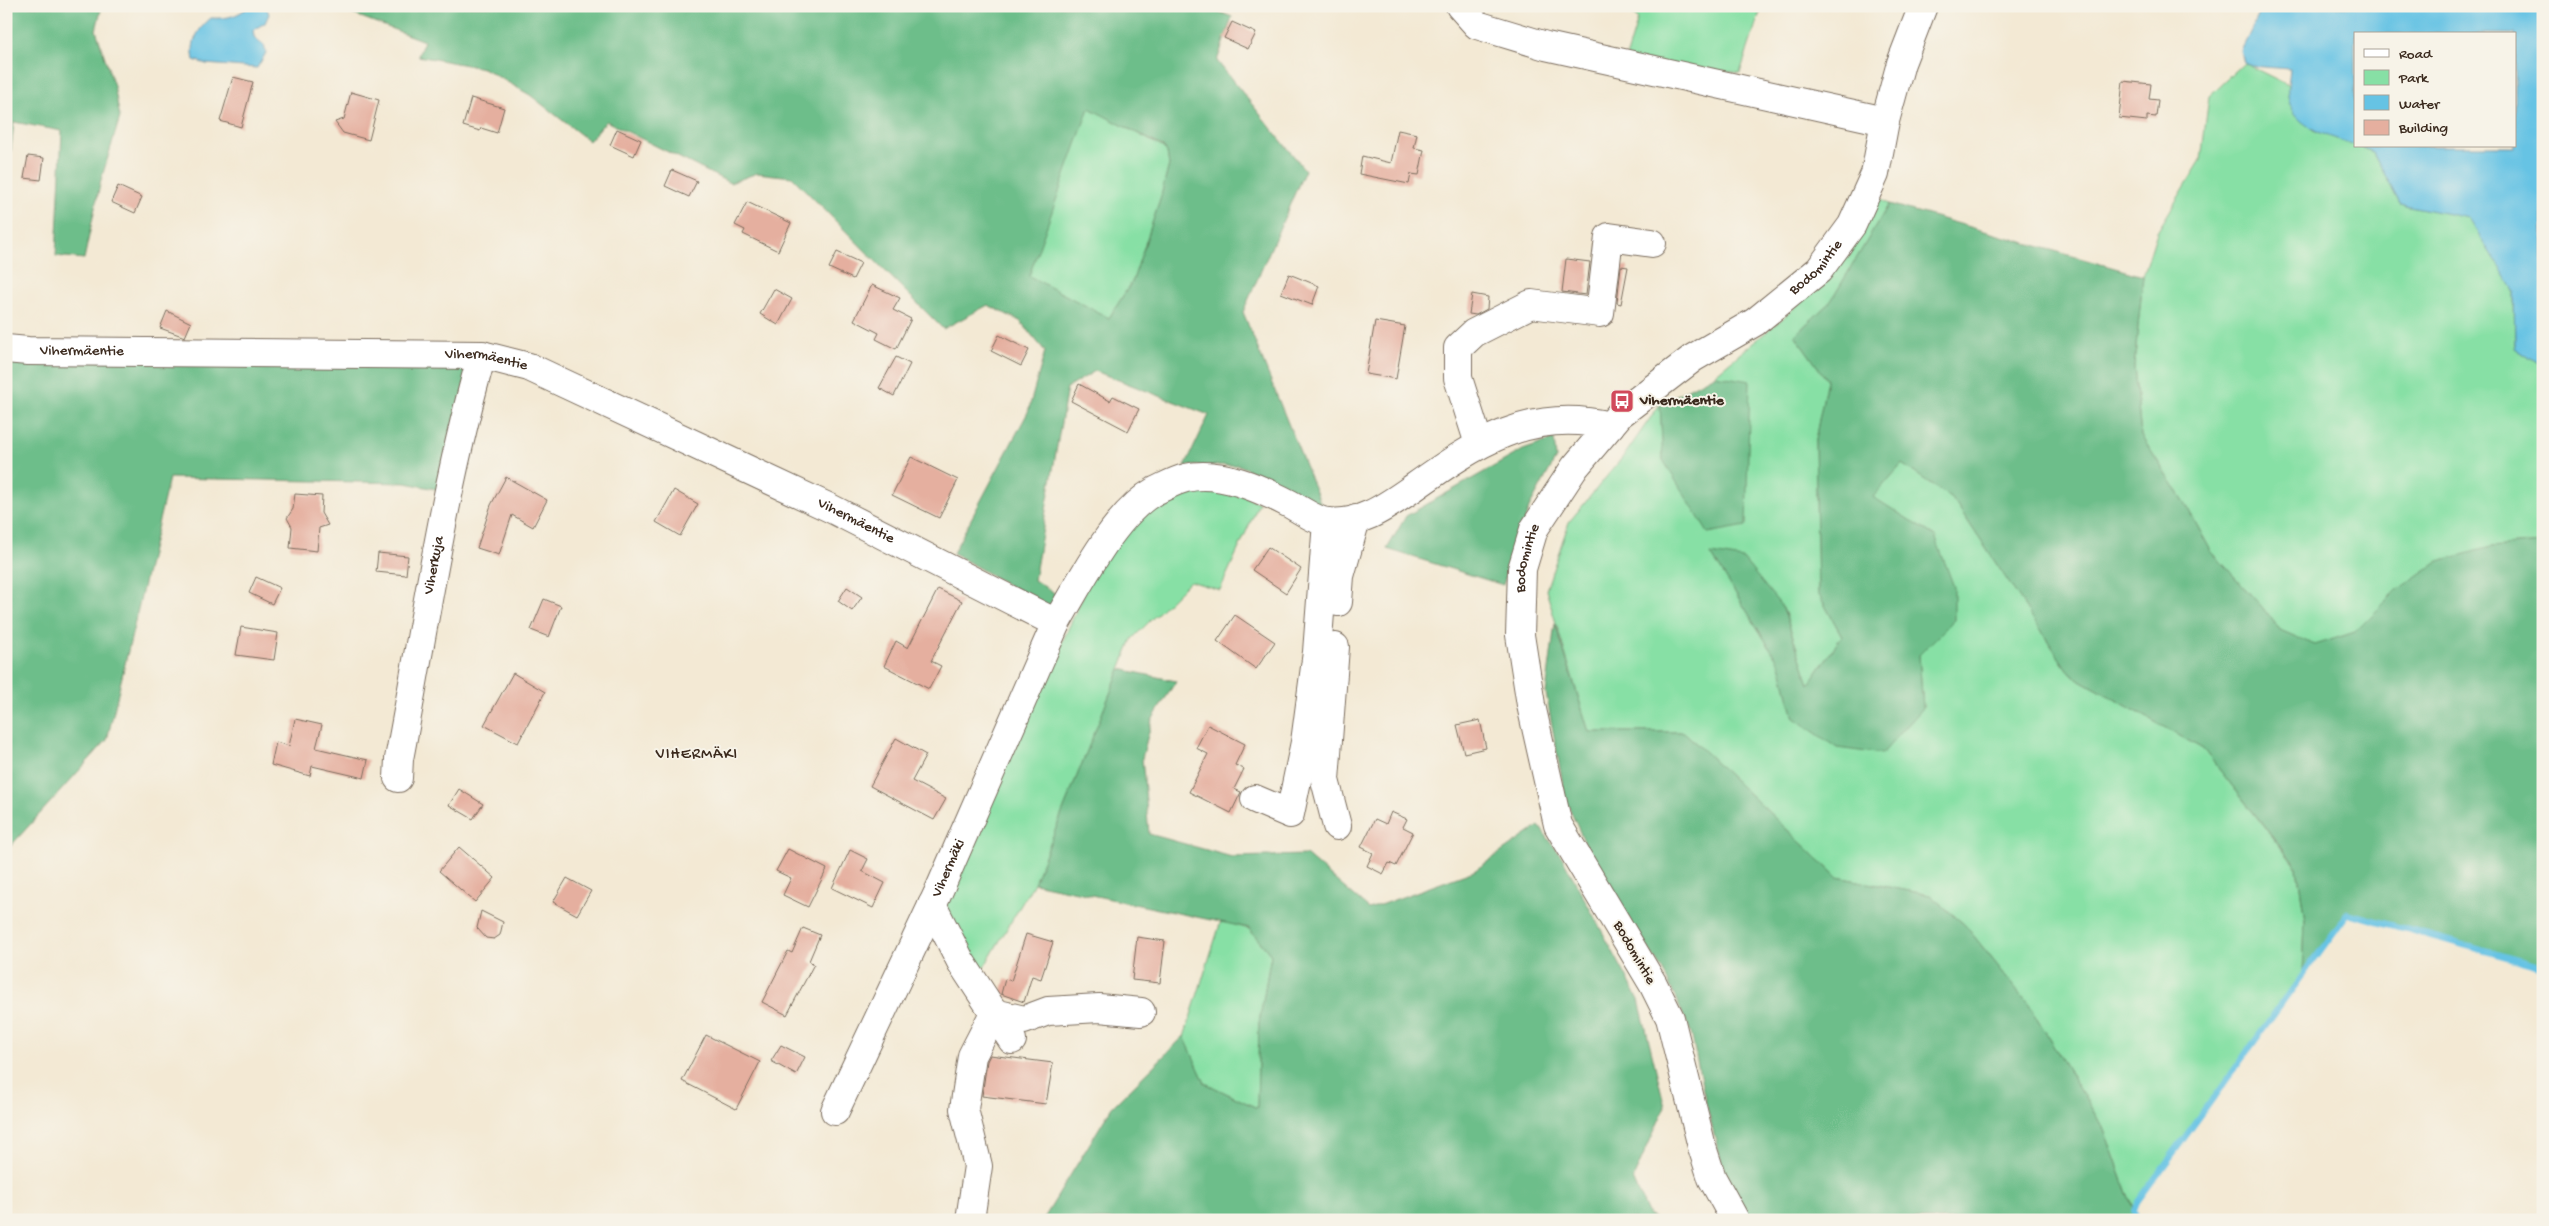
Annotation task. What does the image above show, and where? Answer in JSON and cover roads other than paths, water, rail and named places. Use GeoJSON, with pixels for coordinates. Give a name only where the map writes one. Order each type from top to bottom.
{"type":"FeatureCollection","features":[{"type":"Feature","properties":{"kind":"street"},"geometry":{"type":"LineString","coordinates":[[1460,6],[1477,25],[1546,46],[1885,121]]}},
{"type":"Feature","properties":{"kind":"street","name":"Bodomintie"},"geometry":{"type":"LineString","coordinates":[[1735,1220],[1712,1178],[1702,1147],[1670,1018],[1653,984],[1558,825],[1531,705],[1520,634],[1522,569],[1534,529],[1575,467],[1620,414],[1693,358],[1755,322],[1819,270],[1852,225],[1875,174],[1885,121],[1901,63],[1923,6]]}},
{"type":"Feature","properties":{"kind":"street"},"geometry":{"type":"LineString","coordinates":[[1480,444],[1458,378],[1458,348],[1474,333],[1531,304],[1600,313],[1609,237],[1652,244]]}},
{"type":"Feature","properties":{"kind":"street","name":"Vihermäentie"},"geometry":{"type":"LineString","coordinates":[[6,349],[219,354],[482,354],[529,367],[830,508],[1056,623]]}},
{"type":"Feature","properties":{"kind":"street","name":"Viherkuja"},"geometry":{"type":"LineString","coordinates":[[398,778],[399,759],[437,548],[471,393],[482,354]]}},
{"type":"Feature","properties":{"kind":"street"},"geometry":{"type":"LineString","coordinates":[[1056,623],[1093,559],[1130,511],[1154,492],[1186,478],[1221,477],[1269,493],[1327,522],[1356,519],[1378,512],[1466,450],[1507,430],[1543,422],[1571,420],[1610,426]]}},
{"type":"Feature","properties":{"kind":"street"},"geometry":{"type":"LineString","coordinates":[[1337,826],[1325,780],[1340,576],[1356,519]]}},
{"type":"Feature","properties":{"kind":"street"},"geometry":{"type":"LineString","coordinates":[[1255,799],[1290,814],[1305,742],[1317,652],[1327,522]]}},
{"type":"Feature","properties":{"kind":"street","name":"Vihermäki"},"geometry":{"type":"LineString","coordinates":[[836,1111],[932,905],[1056,623]]}},
{"type":"Feature","properties":{"kind":"street"},"geometry":{"type":"LineString","coordinates":[[932,905],[960,962],[1012,1040]]}},
{"type":"Feature","properties":{"kind":"street"},"geometry":{"type":"LineString","coordinates":[[994,1013],[1024,1020],[1048,1011],[1074,1009],[1099,1008],[1141,1012]]}},
{"type":"Feature","properties":{"kind":"street"},"geometry":{"type":"LineString","coordinates":[[970,1220],[978,1166],[964,1109],[972,1056],[994,1013]]}},
{"type":"Feature","properties":{"kind":"water"},"geometry":{"type":"Polygon","coordinates":[[[250,6],[266,6],[269,14],[265,23],[253,30],[254,37],[264,45],[266,53],[257,68],[206,64],[194,60],[194,42],[206,22],[211,18],[232,16],[250,6]]]}},
{"type":"Feature","properties":{"kind":"water"},"geometry":{"type":"Polygon","coordinates":[[[2263,6],[2543,6],[2543,367],[2515,348],[2514,290],[2468,218],[2400,204],[2373,152],[2363,148],[2516,148],[2516,32],[2354,32],[2354,145],[2326,135],[2306,125],[2299,119],[2293,111],[2288,97],[2290,69],[2251,66],[2244,63],[2241,51],[2263,6]]]}},
{"type":"Feature","properties":{"kind":"waterway"},"geometry":{"type":"LineString","coordinates":[[2137,1220],[2134,1211],[2137,1203],[2348,913],[2543,967]]}},
{"type":"Feature","properties":{"kind":"place","name":"Vihermäentie"},"geometry":{"type":"Point","coordinates":[1622,401]}},
{"type":"Feature","properties":{"kind":"district","name":"VIHERMÄKI"},"geometry":{"type":"Point","coordinates":[697,755]}}]}
